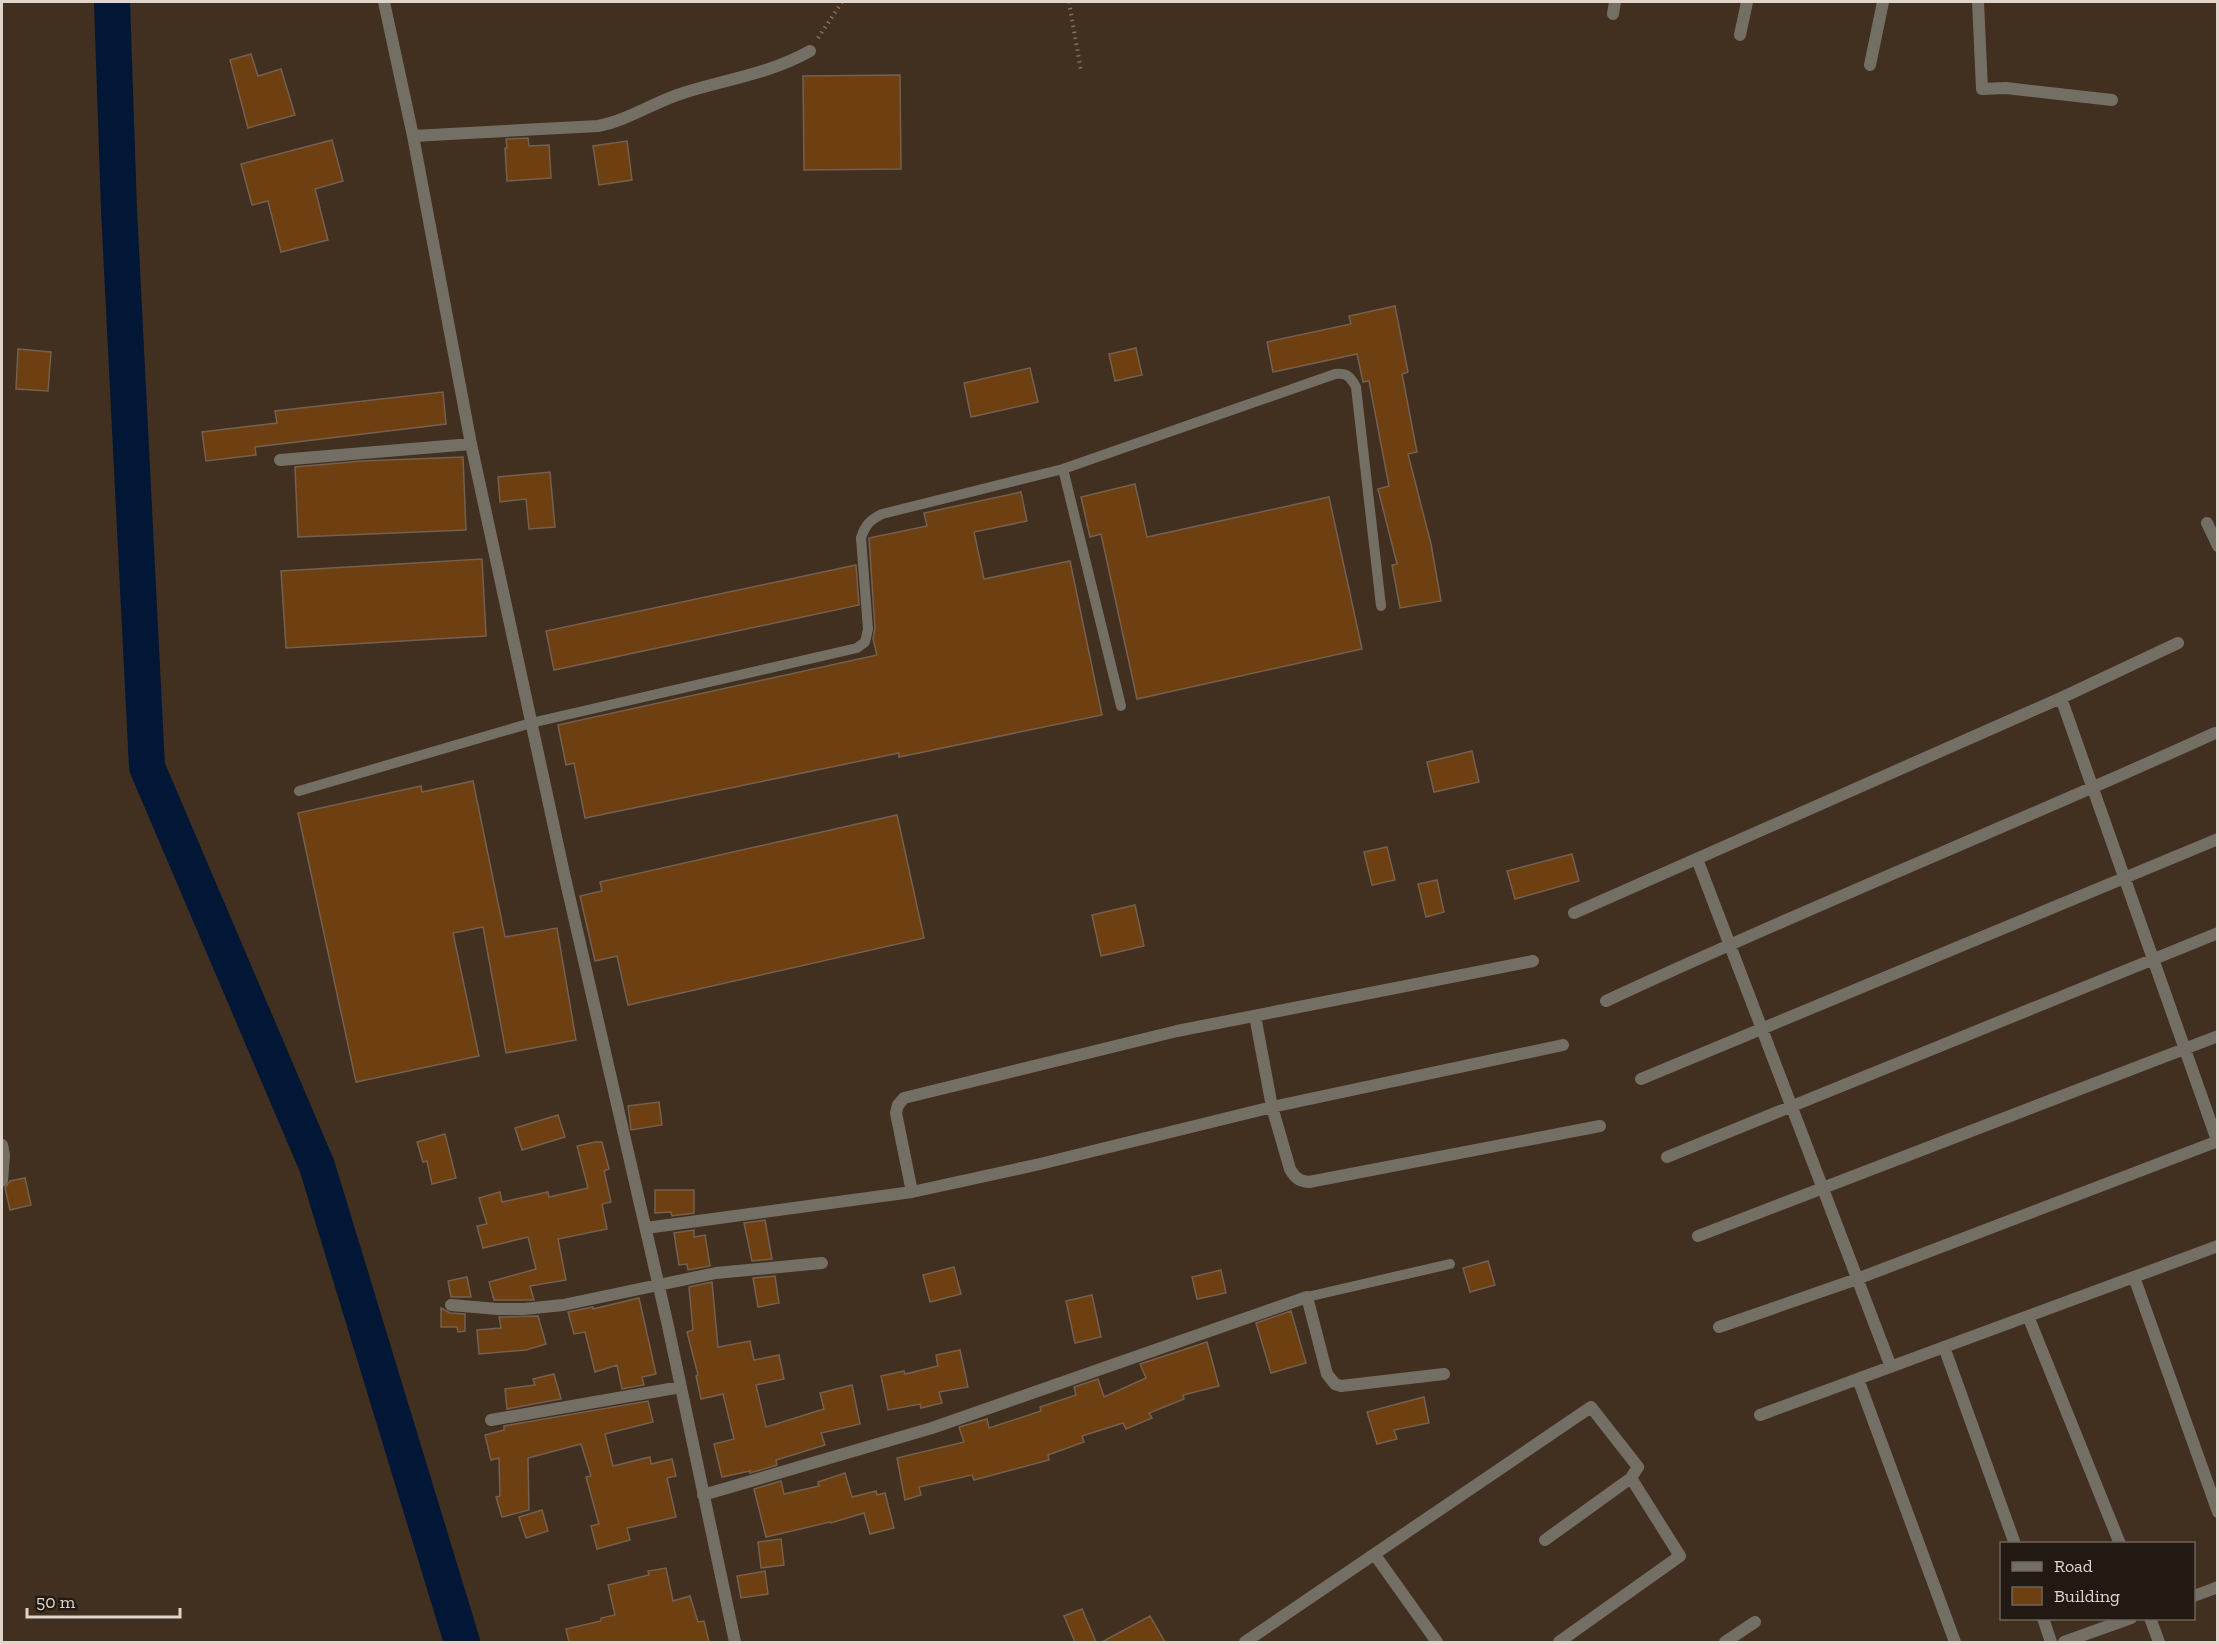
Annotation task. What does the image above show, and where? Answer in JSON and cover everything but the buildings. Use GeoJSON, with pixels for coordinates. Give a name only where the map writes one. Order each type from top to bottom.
{"type":"FeatureCollection","features":[{"type":"Feature","properties":{"kind":"street"},"geometry":{"type":"LineString","coordinates":[[384,2],[413,136],[471,444],[531,723],[659,1284],[735,1642]]}},
{"type":"Feature","properties":{"kind":"street"},"geometry":{"type":"LineString","coordinates":[[1613,14],[1615,2]]}},
{"type":"Feature","properties":{"kind":"street"},"geometry":{"type":"LineString","coordinates":[[1740,35],[1747,2]]}},
{"type":"Feature","properties":{"kind":"street"},"geometry":{"type":"LineString","coordinates":[[1870,65],[1883,2]]}},
{"type":"Feature","properties":{"kind":"street"},"geometry":{"type":"LineString","coordinates":[[1978,2],[1982,89],[2006,88],[2112,100]]}},
{"type":"Feature","properties":{"kind":"street"},"geometry":{"type":"LineString","coordinates":[[413,136],[612,124],[684,92],[761,73],[790,63],[810,51]]}},
{"type":"Feature","properties":{"kind":"street"},"geometry":{"type":"LineString","coordinates":[[280,460],[471,444]]}},
{"type":"Feature","properties":{"kind":"street"},"geometry":{"type":"LineString","coordinates":[[2207,523],[2217,546]]}},
{"type":"Feature","properties":{"kind":"street"},"geometry":{"type":"LineString","coordinates":[[1574,913],[2061,698],[2178,643]]}},
{"type":"Feature","properties":{"kind":"street"},"geometry":{"type":"LineString","coordinates":[[1719,1327],[1857,1279],[2217,1142],[2061,698]]}},
{"type":"Feature","properties":{"kind":"street"},"geometry":{"type":"LineString","coordinates":[[1606,1001],[1729,944],[2215,734]]}},
{"type":"Feature","properties":{"kind":"street"},"geometry":{"type":"LineString","coordinates":[[1641,1080],[2217,839]]}},
{"type":"Feature","properties":{"kind":"street"},"geometry":{"type":"LineString","coordinates":[[1697,859],[1891,1367]]}},
{"type":"Feature","properties":{"kind":"street"},"geometry":{"type":"LineString","coordinates":[[1667,1157],[2217,933]]}},
{"type":"Feature","properties":{"kind":"street"},"geometry":{"type":"LineString","coordinates":[[912,1192],[896,1113],[898,1105],[904,1098],[1178,1031],[1533,961]]}},
{"type":"Feature","properties":{"kind":"street"},"geometry":{"type":"LineString","coordinates":[[1255,1016],[1272,1107],[1290,1169],[1294,1177],[1301,1181],[1309,1182],[1600,1126]]}},
{"type":"Feature","properties":{"kind":"street"},"geometry":{"type":"LineString","coordinates":[[1698,1236],[2217,1036]]}},
{"type":"Feature","properties":{"kind":"street"},"geometry":{"type":"LineString","coordinates":[[646,1228],[912,1192],[1040,1164],[1272,1107],[1563,1045]]}},
{"type":"Feature","properties":{"kind":"street"},"geometry":{"type":"LineString","coordinates":[[2,1145],[4,1155],[2,1181]]}},
{"type":"Feature","properties":{"kind":"street"},"geometry":{"type":"LineString","coordinates":[[1760,1415],[2217,1246]]}},
{"type":"Feature","properties":{"kind":"street"},"geometry":{"type":"LineString","coordinates":[[451,1305],[524,1309],[563,1305],[716,1273],[822,1263]]}},
{"type":"Feature","properties":{"kind":"street"},"geometry":{"type":"LineString","coordinates":[[2134,1277],[2217,1512]]}},
{"type":"Feature","properties":{"kind":"street"},"geometry":{"type":"LineString","coordinates":[[703,1495],[932,1428],[1307,1297],[1327,1374],[1335,1384],[1341,1386],[1444,1374]]}},
{"type":"Feature","properties":{"kind":"street"},"geometry":{"type":"LineString","coordinates":[[2028,1316],[2119,1542]]}},
{"type":"Feature","properties":{"kind":"street"},"geometry":{"type":"LineString","coordinates":[[1944,1347],[2014,1542]]}},
{"type":"Feature","properties":{"kind":"street"},"geometry":{"type":"LineString","coordinates":[[1858,1379],[1955,1642]]}},
{"type":"Feature","properties":{"kind":"street"},"geometry":{"type":"LineString","coordinates":[[491,1420],[681,1387]]}},
{"type":"Feature","properties":{"kind":"street"},"geometry":{"type":"LineString","coordinates":[[1245,1642],[1591,1408],[1638,1469],[1631,1478],[1545,1540]]}},
{"type":"Feature","properties":{"kind":"street"},"geometry":{"type":"LineString","coordinates":[[1559,1642],[1680,1556],[1631,1478]]}},
{"type":"Feature","properties":{"kind":"street"},"geometry":{"type":"LineString","coordinates":[[1375,1555],[1437,1642]]}},
{"type":"Feature","properties":{"kind":"street"},"geometry":{"type":"LineString","coordinates":[[2195,1595],[2217,1587]]}},
{"type":"Feature","properties":{"kind":"street"},"geometry":{"type":"LineString","coordinates":[[2044,1620],[2051,1642]]}},
{"type":"Feature","properties":{"kind":"street"},"geometry":{"type":"LineString","coordinates":[[2064,1642],[2125,1620]]}},
{"type":"Feature","properties":{"kind":"street"},"geometry":{"type":"LineString","coordinates":[[2151,1620],[2159,1642]]}},
{"type":"Feature","properties":{"kind":"street"},"geometry":{"type":"LineString","coordinates":[[1725,1642],[1755,1622]]}},
{"type":"Feature","properties":{"kind":"lane"},"geometry":{"type":"LineString","coordinates":[[299,791],[531,723],[857,648],[865,642],[868,629],[861,538],[865,526],[873,519],[882,514],[1063,469],[1335,374],[1345,374],[1351,378],[1356,387],[1382,606]]}},
{"type":"Feature","properties":{"kind":"lane"},"geometry":{"type":"LineString","coordinates":[[1063,469],[1121,706]]}},
{"type":"Feature","properties":{"kind":"lane"},"geometry":{"type":"LineString","coordinates":[[1307,1297],[1450,1264]]}},
{"type":"Feature","properties":{"kind":"path"},"geometry":{"type":"LineString","coordinates":[[810,51],[842,2]]}},
{"type":"Feature","properties":{"kind":"path"},"geometry":{"type":"LineString","coordinates":[[1069,2],[1081,71]]}},
{"type":"Feature","properties":{"kind":"waterway"},"geometry":{"type":"LineString","coordinates":[[112,2],[119,210],[147,767],[317,1166],[462,1642]]}}]}
